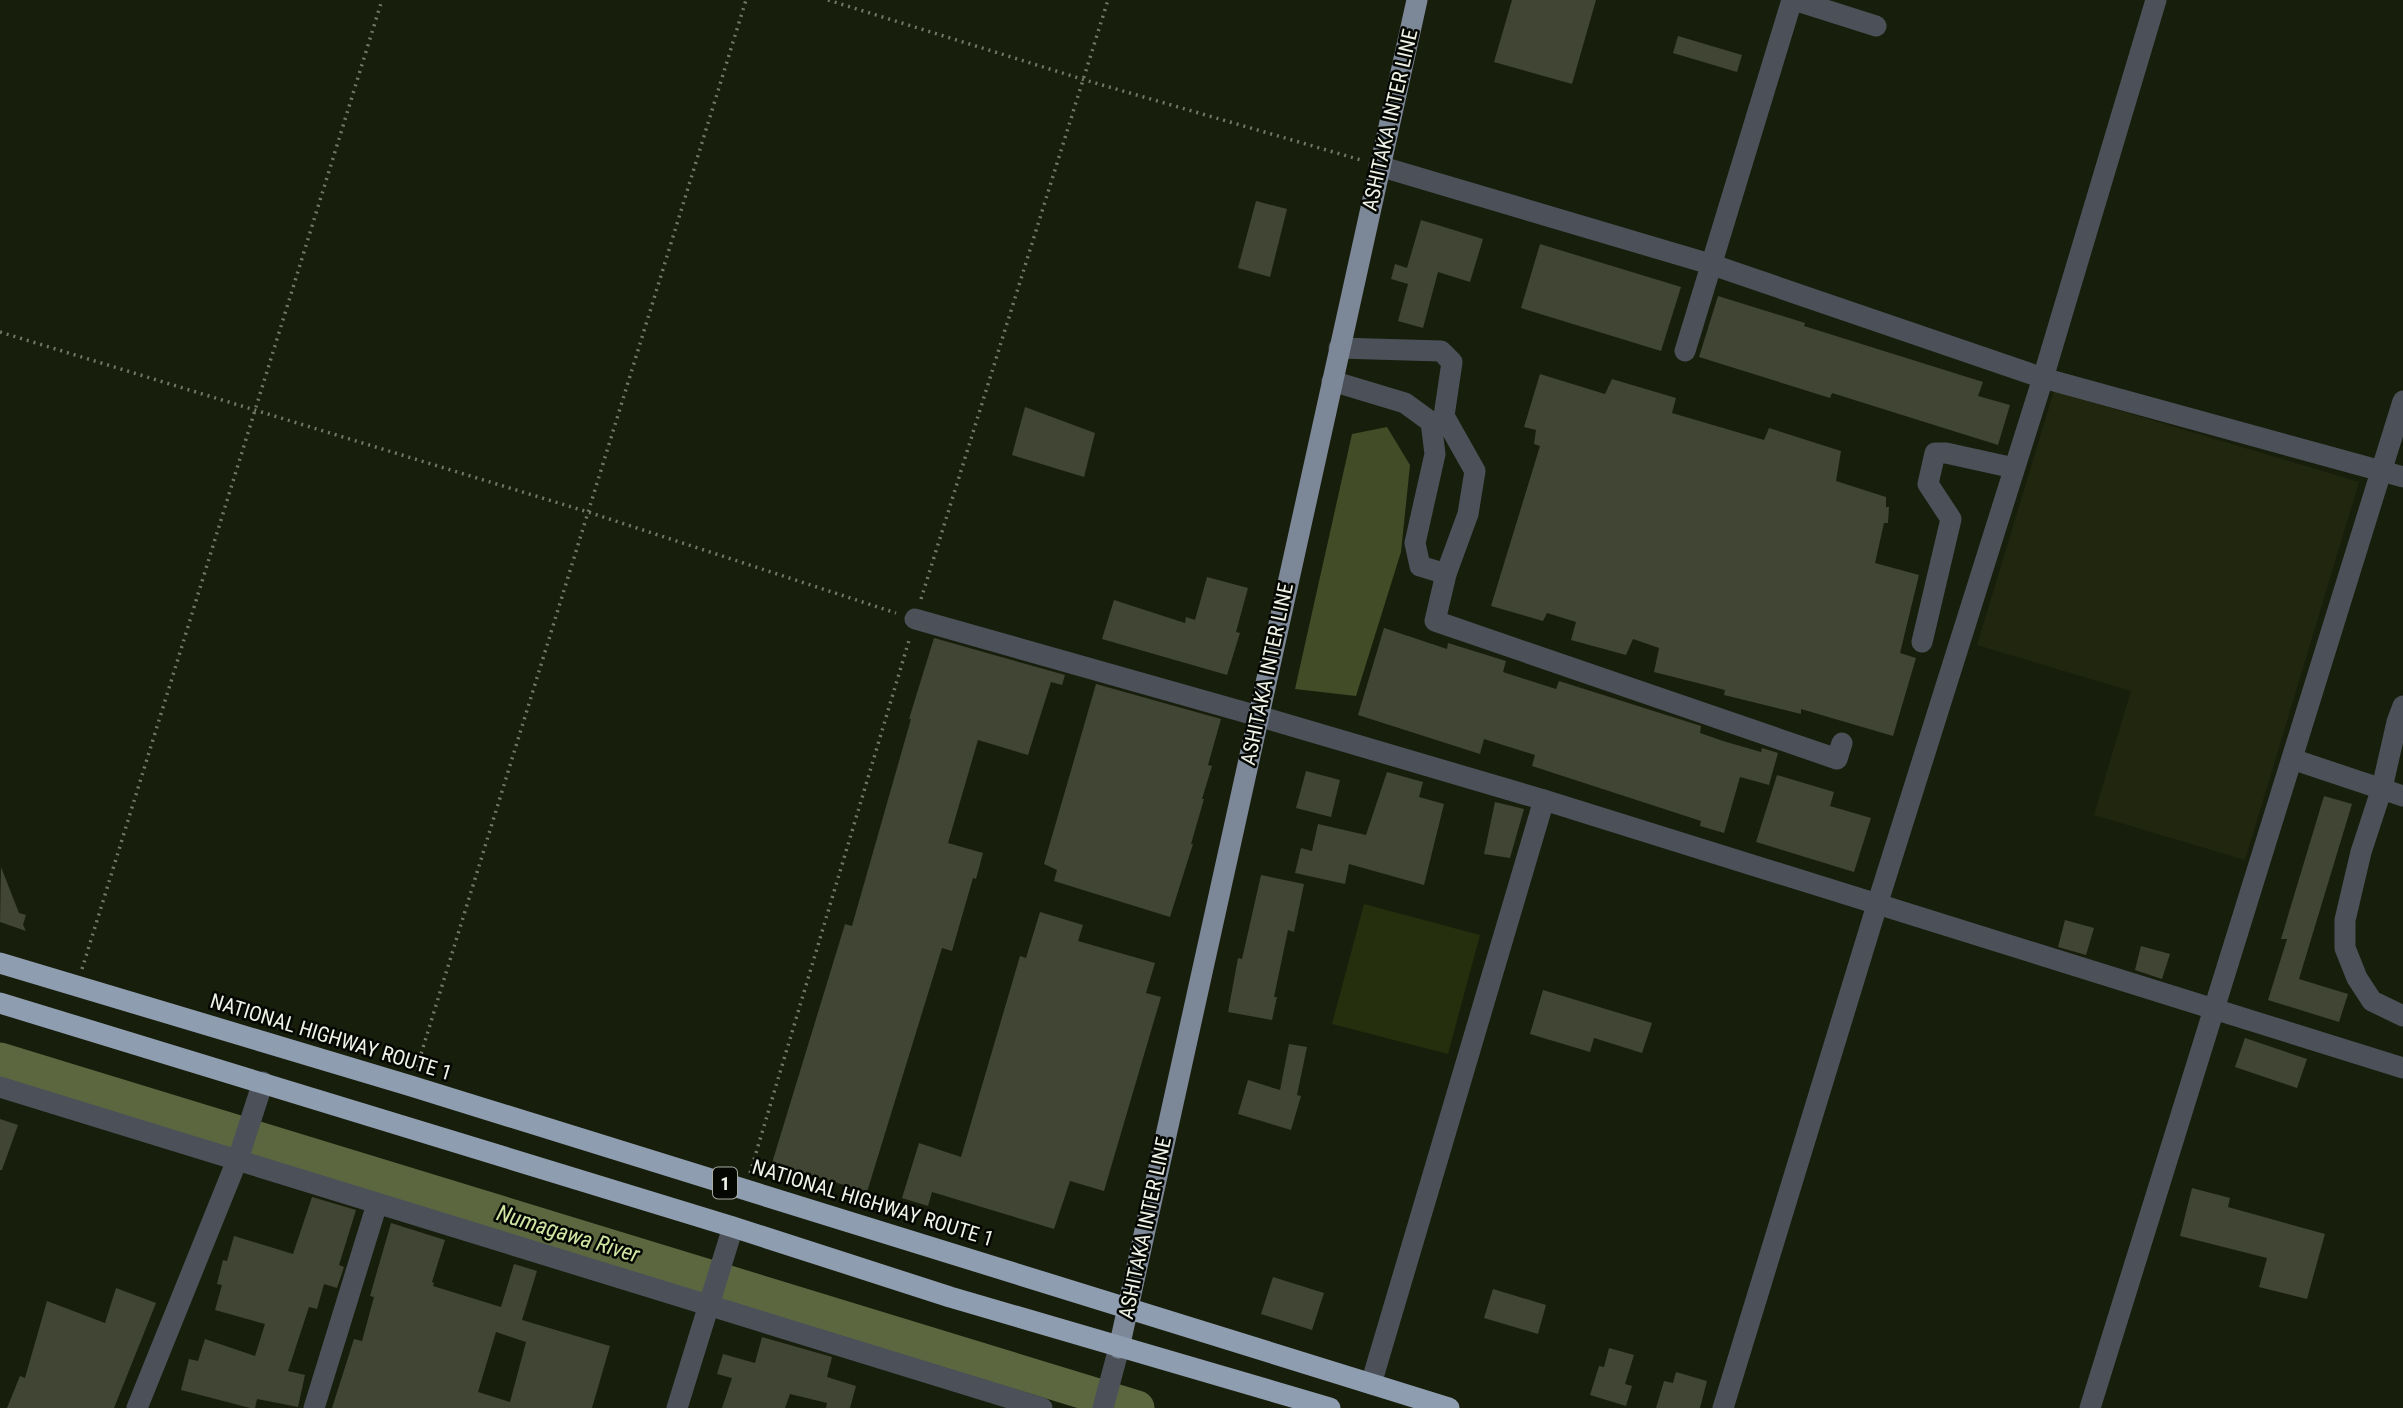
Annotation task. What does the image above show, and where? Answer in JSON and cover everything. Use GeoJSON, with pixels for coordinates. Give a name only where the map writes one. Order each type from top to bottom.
{"type":"FeatureCollection","features":[{"type":"Feature","properties":{"kind":"highway","name":"NATIONAL HIGHWAY ROUTE 1"},"geometry":{"type":"LineString","coordinates":[[0,962],[411,1086],[1449,1408]]}},
{"type":"Feature","properties":{"kind":"highway","name":"1"},"geometry":{"type":"LineString","coordinates":[[0,1003],[733,1227],[950,1297],[1330,1408]]}},
{"type":"Feature","properties":{"kind":"main road","name":"ASHITAKA INTER LINE"},"geometry":{"type":"LineString","coordinates":[[1119,1348],[1417,0]]}},
{"type":"Feature","properties":{"kind":"street"},"geometry":{"type":"LineString","coordinates":[[1685,351],[1793,0],[1876,26]]}},
{"type":"Feature","properties":{"kind":"street"},"geometry":{"type":"LineString","coordinates":[[1723,1408],[1877,905],[2043,378],[2155,0]]}},
{"type":"Feature","properties":{"kind":"street"},"geometry":{"type":"LineString","coordinates":[[1379,166],[1710,264],[2043,378],[2403,477]]}},
{"type":"Feature","properties":{"kind":"street"},"geometry":{"type":"LineString","coordinates":[[1339,348],[1441,351],[1452,362],[1444,416],[1475,471],[1468,514],[1446,575],[1435,621],[1837,758],[1842,743]]}},
{"type":"Feature","properties":{"kind":"street"},"geometry":{"type":"LineString","coordinates":[[1332,381],[1405,403],[1431,422],[1435,454],[1415,543],[1420,566],[1446,575]]}},
{"type":"Feature","properties":{"kind":"street"},"geometry":{"type":"LineString","coordinates":[[2090,1408],[2403,401]]}},
{"type":"Feature","properties":{"kind":"street"},"geometry":{"type":"LineString","coordinates":[[1922,642],[1951,519],[1928,484],[1935,453],[2014,468]]}},
{"type":"Feature","properties":{"kind":"street"},"geometry":{"type":"LineString","coordinates":[[915,619],[1544,800],[2403,1068]]}},
{"type":"Feature","properties":{"kind":"street"},"geometry":{"type":"LineString","coordinates":[[2403,706],[2396,722],[2382,788],[2361,852],[2345,920],[2345,948],[2357,978],[2372,1001],[2403,1016]]}},
{"type":"Feature","properties":{"kind":"street"},"geometry":{"type":"LineString","coordinates":[[2292,759],[2403,796]]}},
{"type":"Feature","properties":{"kind":"street"},"geometry":{"type":"LineString","coordinates":[[1371,1384],[1544,800]]}},
{"type":"Feature","properties":{"kind":"street"},"geometry":{"type":"LineString","coordinates":[[137,1408],[239,1158],[263,1082]]}},
{"type":"Feature","properties":{"kind":"street"},"geometry":{"type":"LineString","coordinates":[[0,1087],[239,1158],[377,1204],[710,1301],[1042,1408]]}},
{"type":"Feature","properties":{"kind":"street"},"geometry":{"type":"LineString","coordinates":[[314,1408],[377,1204]]}},
{"type":"Feature","properties":{"kind":"street"},"geometry":{"type":"LineString","coordinates":[[677,1408],[733,1227]]}},
{"type":"Feature","properties":{"kind":"street"},"geometry":{"type":"LineString","coordinates":[[1103,1408],[1119,1348]]}},
{"type":"Feature","properties":{"kind":"path"},"geometry":{"type":"LineString","coordinates":[[76,987],[382,0]]}},
{"type":"Feature","properties":{"kind":"path"},"geometry":{"type":"LineString","coordinates":[[411,1086],[746,0]]}},
{"type":"Feature","properties":{"kind":"path"},"geometry":{"type":"LineString","coordinates":[[828,0],[1379,166]]}},
{"type":"Feature","properties":{"kind":"path"},"geometry":{"type":"LineString","coordinates":[[745,1189],[915,619],[1108,0]]}},
{"type":"Feature","properties":{"kind":"path"},"geometry":{"type":"LineString","coordinates":[[0,332],[588,512],[915,619]]}},
{"type":"Feature","properties":{"kind":"shaded area"},"geometry":{"type":"Polygon","coordinates":[[[2054,391],[2359,482],[2245,860],[2094,815],[2131,691],[1977,645],[2054,391]]]}},
{"type":"Feature","properties":{"kind":"shaded area"},"geometry":{"type":"Polygon","coordinates":[[[1387,427],[1410,465],[1401,552],[1356,696],[1295,689],[1352,434],[1387,427]]]}},
{"type":"Feature","properties":{"kind":"shaded area"},"geometry":{"type":"Polygon","coordinates":[[[1364,904],[1480,935],[1448,1054],[1332,1024],[1364,904]]]}},
{"type":"Feature","properties":{"kind":"building"},"geometry":{"type":"Polygon","coordinates":[[[1512,0],[1596,0],[1572,84],[1494,62],[1512,0]]]}},
{"type":"Feature","properties":{"kind":"building"},"geometry":{"type":"Polygon","coordinates":[[[1678,36],[1742,55],[1737,72],[1673,53],[1678,36]]]}},
{"type":"Feature","properties":{"kind":"building"},"geometry":{"type":"Polygon","coordinates":[[[1256,201],[1287,209],[1270,277],[1238,268],[1256,201]]]}},
{"type":"Feature","properties":{"kind":"building"},"geometry":{"type":"Polygon","coordinates":[[[1421,220],[1483,239],[1470,282],[1438,272],[1423,328],[1398,321],[1408,284],[1391,279],[1395,264],[1407,268],[1421,220]]]}},
{"type":"Feature","properties":{"kind":"building"},"geometry":{"type":"Polygon","coordinates":[[[1540,244],[1681,287],[1661,351],[1521,308],[1540,244]]]}},
{"type":"Feature","properties":{"kind":"building"},"geometry":{"type":"Polygon","coordinates":[[[1718,296],[1983,382],[1978,396],[2010,405],[1998,445],[1832,393],[1830,398],[1699,357],[1718,296]]]}},
{"type":"Feature","properties":{"kind":"building"},"geometry":{"type":"Polygon","coordinates":[[[1540,374],[1605,394],[1612,379],[1676,398],[1672,413],[1764,440],[1769,428],[1841,451],[1836,481],[1886,497],[1886,507],[1889,507],[1888,523],[1884,523],[1875,563],[1919,575],[1900,653],[1916,658],[1893,736],[1801,709],[1801,714],[1724,695],[1725,690],[1654,672],[1659,648],[1633,639],[1626,655],[1571,640],[1576,622],[1547,613],[1543,621],[1491,606],[1540,446],[1534,444],[1536,430],[1524,427],[1540,374]]]}},
{"type":"Feature","properties":{"kind":"building"},"geometry":{"type":"Polygon","coordinates":[[[1025,407],[1095,433],[1084,477],[1012,455],[1025,407]]]}},
{"type":"Feature","properties":{"kind":"building"},"geometry":{"type":"Polygon","coordinates":[[[1207,577],[1248,588],[1236,632],[1240,633],[1227,675],[1102,639],[1114,600],[1185,623],[1186,617],[1195,620],[1207,577]]]}},
{"type":"Feature","properties":{"kind":"building"},"geometry":{"type":"Polygon","coordinates":[[[1384,628],[1447,649],[1448,643],[1506,661],[1503,672],[1556,689],[1559,681],[1701,726],[1700,733],[1723,741],[1761,752],[1762,748],[1778,753],[1769,785],[1740,777],[1724,833],[1700,826],[1701,821],[1532,766],[1535,755],[1484,739],[1480,754],[1358,715],[1384,628]]]}},
{"type":"Feature","properties":{"kind":"building"},"geometry":{"type":"Polygon","coordinates":[[[934,638],[1065,675],[1062,685],[1051,682],[1028,755],[978,740],[948,843],[983,853],[952,951],[942,948],[867,1192],[772,1163],[845,924],[852,926],[934,638]]]}},
{"type":"Feature","properties":{"kind":"building"},"geometry":{"type":"Polygon","coordinates":[[[1096,684],[1221,719],[1208,765],[1212,766],[1193,844],[1170,917],[1054,881],[1057,870],[1044,864],[1096,684]]]}},
{"type":"Feature","properties":{"kind":"building"},"geometry":{"type":"Polygon","coordinates":[[[1306,771],[1340,780],[1331,817],[1296,808],[1306,771]]]}},
{"type":"Feature","properties":{"kind":"building"},"geometry":{"type":"Polygon","coordinates":[[[1387,772],[1423,782],[1419,797],[1444,804],[1424,885],[1349,864],[1345,884],[1295,873],[1301,848],[1312,851],[1318,824],[1366,835],[1387,772]]]}},
{"type":"Feature","properties":{"kind":"building"},"geometry":{"type":"Polygon","coordinates":[[[1777,775],[1834,792],[1830,806],[1871,818],[1854,872],[1756,842],[1777,775]]]}},
{"type":"Feature","properties":{"kind":"building"},"geometry":{"type":"Polygon","coordinates":[[[2324,796],[2352,804],[2299,979],[2348,994],[2339,1022],[2268,1000],[2287,939],[2281,939],[2324,796]]]}},
{"type":"Feature","properties":{"kind":"building"},"geometry":{"type":"Polygon","coordinates":[[[1495,802],[1524,809],[1510,858],[1484,854],[1495,802]]]}},
{"type":"Feature","properties":{"kind":"building"},"geometry":{"type":"Polygon","coordinates":[[[1,867],[19,913],[26,915],[23,925],[26,931],[0,922],[1,867]]]}},
{"type":"Feature","properties":{"kind":"building"},"geometry":{"type":"Polygon","coordinates":[[[1261,875],[1304,884],[1294,932],[1288,930],[1272,1020],[1228,1012],[1238,958],[1242,959],[1261,875]]]}},
{"type":"Feature","properties":{"kind":"building"},"geometry":{"type":"Polygon","coordinates":[[[1040,912],[1083,925],[1078,941],[1155,963],[1146,993],[1161,997],[1104,1191],[1070,1181],[1054,1229],[932,1192],[928,1206],[902,1198],[919,1143],[961,1157],[1020,956],[1026,958],[1040,912]]]}},
{"type":"Feature","properties":{"kind":"building"},"geometry":{"type":"Polygon","coordinates":[[[2065,920],[2094,928],[2086,955],[2058,947],[2065,920]]]}},
{"type":"Feature","properties":{"kind":"building"},"geometry":{"type":"Polygon","coordinates":[[[2141,946],[2170,954],[2162,979],[2135,970],[2141,946]]]}},
{"type":"Feature","properties":{"kind":"building"},"geometry":{"type":"Polygon","coordinates":[[[1543,990],[1652,1023],[1642,1053],[1594,1038],[1590,1052],[1530,1034],[1543,990]]]}},
{"type":"Feature","properties":{"kind":"building"},"geometry":{"type":"Polygon","coordinates":[[[2245,1038],[2307,1059],[2297,1088],[2235,1067],[2245,1038]]]}},
{"type":"Feature","properties":{"kind":"building"},"geometry":{"type":"Polygon","coordinates":[[[1289,1044],[1307,1047],[1297,1095],[1301,1096],[1291,1130],[1238,1114],[1248,1080],[1280,1090],[1289,1044]]]}},
{"type":"Feature","properties":{"kind":"building"},"geometry":{"type":"Polygon","coordinates":[[[0,1119],[18,1125],[2,1170],[0,1170],[0,1119]]]}},
{"type":"Feature","properties":{"kind":"building"},"geometry":{"type":"Polygon","coordinates":[[[2192,1188],[2230,1198],[2228,1207],[2325,1234],[2307,1299],[2259,1287],[2267,1258],[2180,1236],[2192,1188]]]}},
{"type":"Feature","properties":{"kind":"building"},"geometry":{"type":"Polygon","coordinates":[[[312,1197],[356,1210],[339,1265],[344,1267],[337,1288],[324,1284],[317,1309],[309,1307],[288,1371],[305,1375],[298,1407],[257,1399],[255,1408],[250,1408],[181,1390],[189,1359],[198,1361],[205,1339],[255,1356],[265,1324],[215,1310],[222,1285],[217,1284],[223,1260],[227,1261],[234,1236],[293,1254],[312,1197]]]}},
{"type":"Feature","properties":{"kind":"building"},"geometry":{"type":"Polygon","coordinates":[[[391,1223],[445,1240],[433,1286],[501,1307],[514,1264],[537,1271],[522,1320],[610,1346],[592,1408],[332,1408],[354,1339],[362,1341],[374,1297],[370,1296],[391,1223]],[[496,1332],[478,1392],[510,1402],[526,1342],[496,1332]]]}},
{"type":"Feature","properties":{"kind":"building"},"geometry":{"type":"Polygon","coordinates":[[[1273,1277],[1324,1293],[1312,1330],[1261,1314],[1273,1277]]]}},
{"type":"Feature","properties":{"kind":"building"},"geometry":{"type":"Polygon","coordinates":[[[116,1288],[156,1303],[114,1408],[7,1408],[20,1376],[25,1378],[47,1301],[105,1323],[116,1288]]]}},
{"type":"Feature","properties":{"kind":"building"},"geometry":{"type":"Polygon","coordinates":[[[1493,1289],[1546,1305],[1538,1334],[1484,1318],[1493,1289]]]}},
{"type":"Feature","properties":{"kind":"building"},"geometry":{"type":"Polygon","coordinates":[[[762,1337],[832,1357],[827,1377],[856,1386],[850,1408],[826,1408],[827,1403],[790,1394],[785,1408],[722,1408],[732,1378],[717,1374],[723,1354],[755,1363],[762,1337]]]}},
{"type":"Feature","properties":{"kind":"building"},"geometry":{"type":"Polygon","coordinates":[[[1609,1348],[1634,1355],[1625,1384],[1632,1386],[1626,1406],[1590,1395],[1599,1366],[1604,1367],[1609,1348]]]}},
{"type":"Feature","properties":{"kind":"building"},"geometry":{"type":"Polygon","coordinates":[[[1676,1372],[1707,1381],[1700,1408],[1656,1408],[1664,1381],[1673,1383],[1676,1372]]]}},
{"type":"Feature","properties":{"kind":"waterway","name":"Numagawa River"},"geometry":{"type":"LineString","coordinates":[[0,1060],[1137,1408]]}}]}
